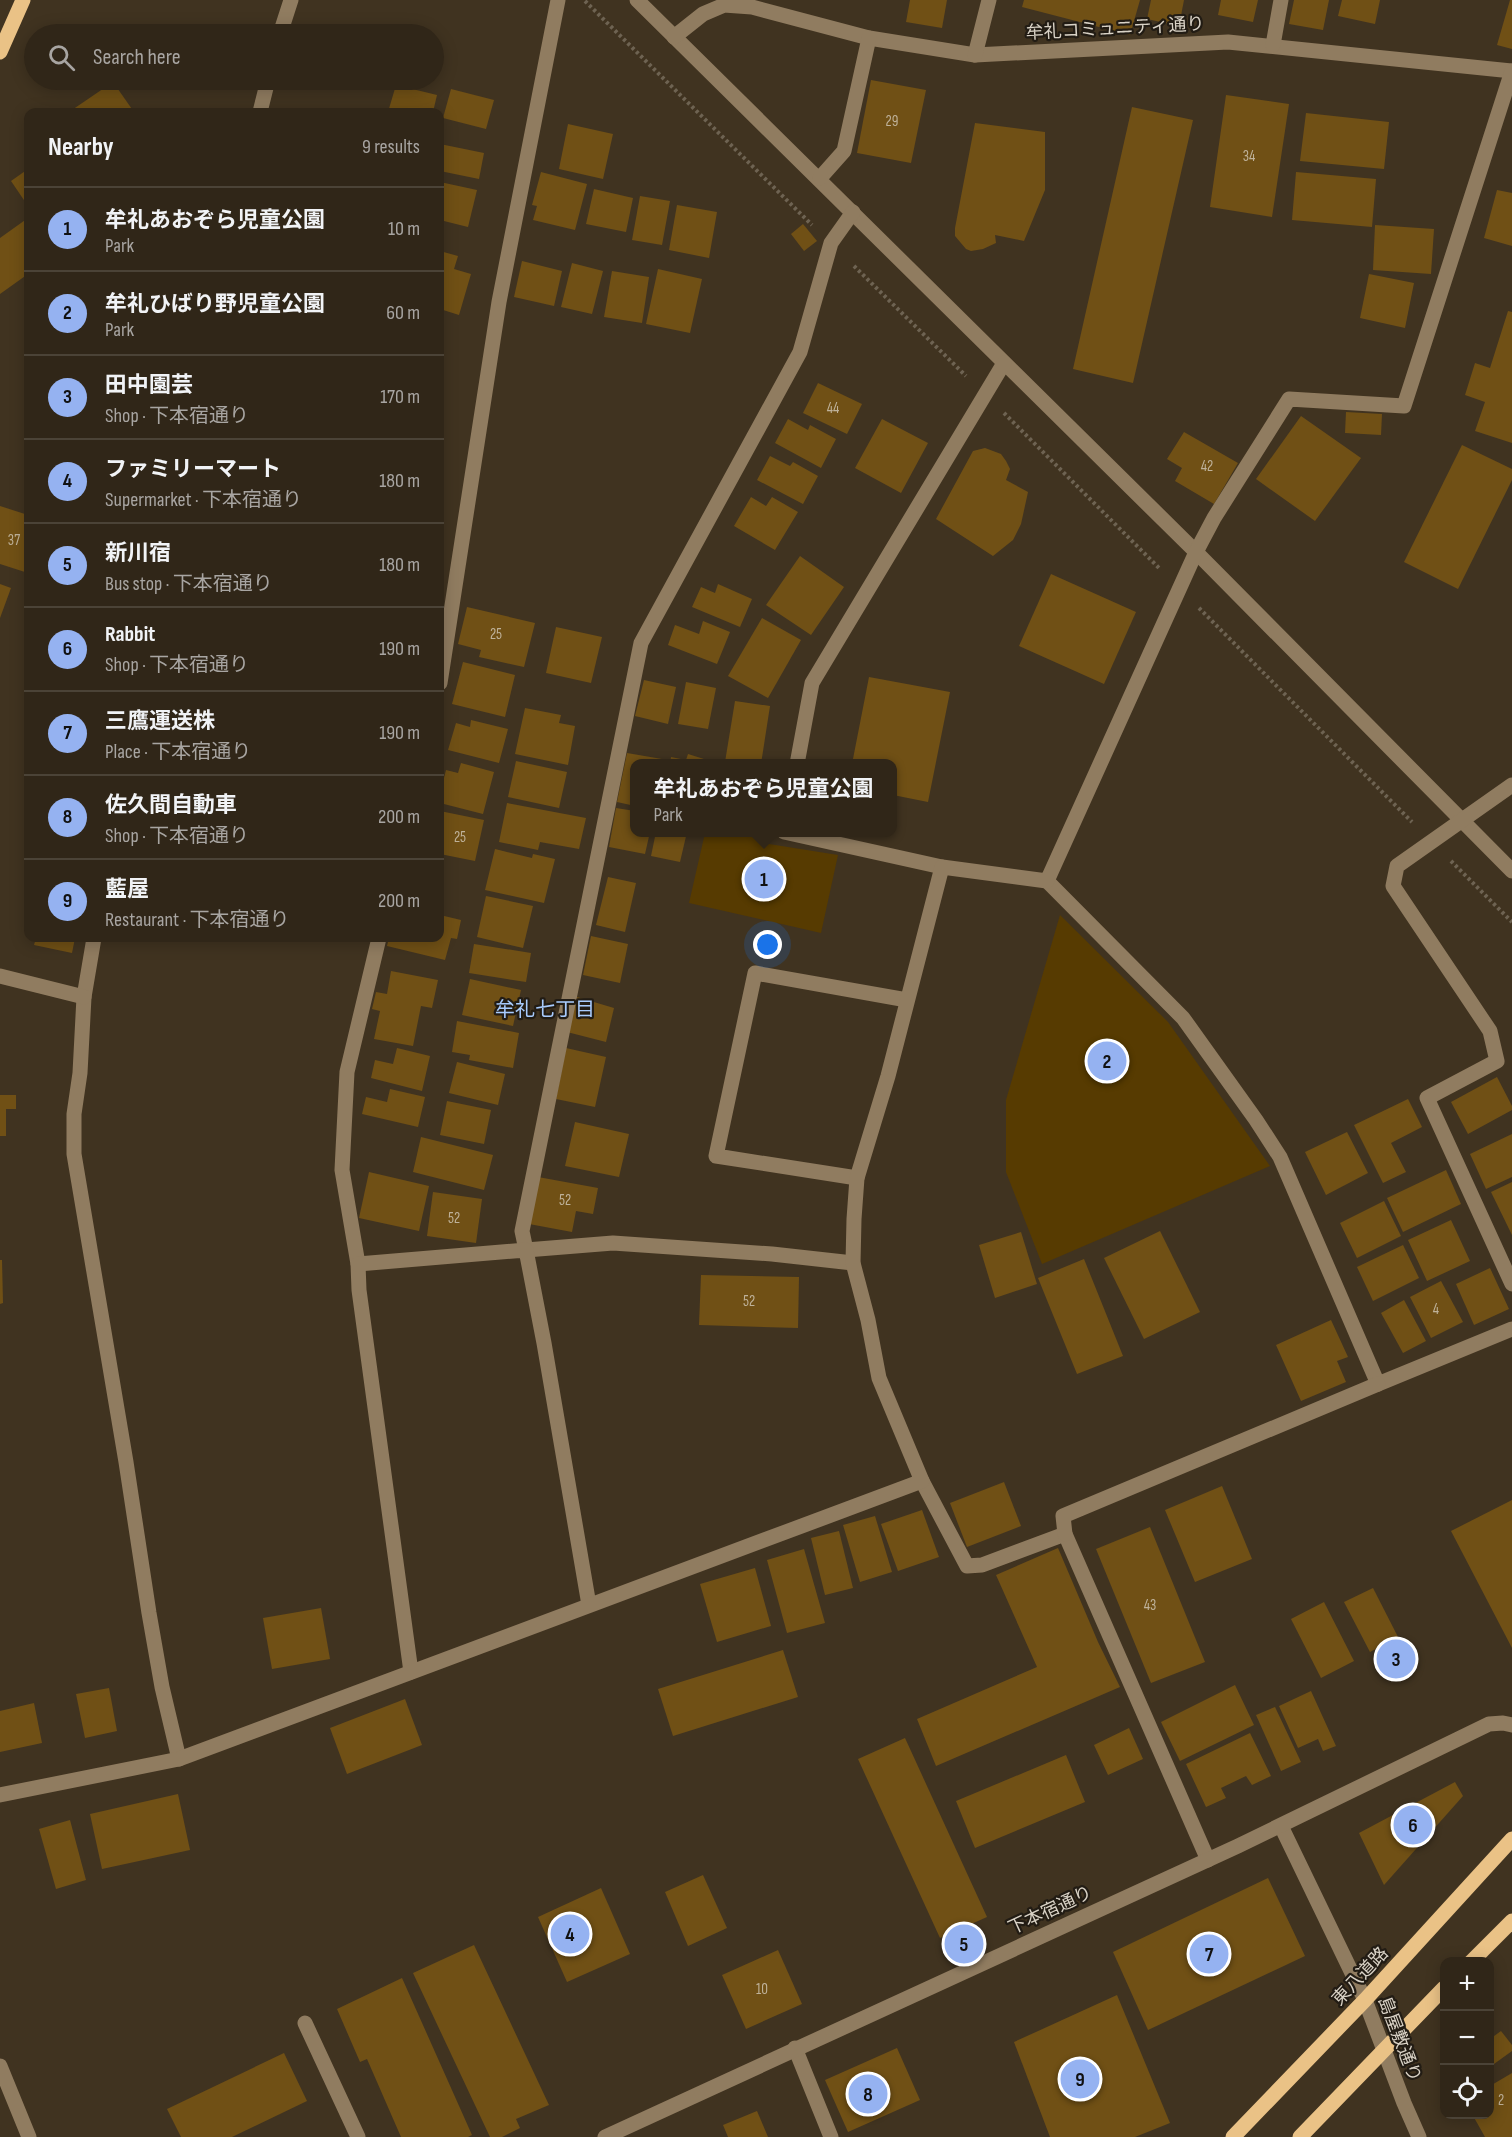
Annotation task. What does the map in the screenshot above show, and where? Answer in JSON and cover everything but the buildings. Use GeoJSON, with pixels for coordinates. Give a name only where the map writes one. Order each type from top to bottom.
{"type":"FeatureCollection","features":[{"type":"Feature","properties":{"kind":"main road"},"geometry":{"type":"LineString","coordinates":[[0,52],[23,0]]}},
{"type":"Feature","properties":{"kind":"main road","name":"東八道路"},"geometry":{"type":"LineString","coordinates":[[1233,2137],[1365,2000],[1512,1839]]}},
{"type":"Feature","properties":{"kind":"main road"},"geometry":{"type":"LineString","coordinates":[[1476,1957],[1512,1921]]}},
{"type":"Feature","properties":{"kind":"main road"},"geometry":{"type":"LineString","coordinates":[[1299,2137],[1440,1992]]}},
{"type":"Feature","properties":{"kind":"street"},"geometry":{"type":"LineString","coordinates":[[283,24],[291,0]]}},
{"type":"Feature","properties":{"kind":"street"},"geometry":{"type":"LineString","coordinates":[[444,657],[499,302],[558,0]]}},
{"type":"Feature","properties":{"kind":"street"},"geometry":{"type":"LineString","coordinates":[[638,0],[1196,552],[1512,871]]}},
{"type":"Feature","properties":{"kind":"street"},"geometry":{"type":"LineString","coordinates":[[975,55],[989,0]]}},
{"type":"Feature","properties":{"kind":"street"},"geometry":{"type":"LineString","coordinates":[[1273,45],[1281,0]]}},
{"type":"Feature","properties":{"kind":"street"},"geometry":{"type":"LineString","coordinates":[[674,37],[703,14],[723,2]]}},
{"type":"Feature","properties":{"kind":"street","name":"牟礼コミュニティ通り"},"geometry":{"type":"LineString","coordinates":[[723,2],[752,7],[869,38],[975,55],[1228,42],[1512,71]]}},
{"type":"Feature","properties":{"kind":"street"},"geometry":{"type":"LineString","coordinates":[[820,178],[844,151],[869,38]]}},
{"type":"Feature","properties":{"kind":"street"},"geometry":{"type":"LineString","coordinates":[[1047,881],[1196,552],[1214,518],[1289,399],[1404,406],[1512,71]]}},
{"type":"Feature","properties":{"kind":"street"},"geometry":{"type":"LineString","coordinates":[[261,108],[266,90]]}},
{"type":"Feature","properties":{"kind":"street"},"geometry":{"type":"LineString","coordinates":[[589,1605],[544,1343],[522,1231],[532,1176],[641,643],[800,352],[831,243],[854,212]]}},
{"type":"Feature","properties":{"kind":"street"},"geometry":{"type":"LineString","coordinates":[[798,759],[812,683],[1004,363]]}},
{"type":"Feature","properties":{"kind":"street"},"geometry":{"type":"LineString","coordinates":[[1512,785],[1397,866],[1393,886],[1490,1031],[1497,1061],[1427,1098],[1512,1284]]}},
{"type":"Feature","properties":{"kind":"street"},"geometry":{"type":"LineString","coordinates":[[807,837],[942,867],[1047,881],[1183,1018],[1256,1120],[1280,1157],[1378,1384]]}},
{"type":"Feature","properties":{"kind":"street"},"geometry":{"type":"LineString","coordinates":[[942,867],[888,1077],[857,1179],[853,1263],[868,1320],[879,1378],[922,1481],[967,1566],[982,1565],[1065,1534]]}},
{"type":"Feature","properties":{"kind":"street"},"geometry":{"type":"LineString","coordinates":[[93,942],[84,997],[80,1073],[74,1113],[74,1154],[162,1688],[179,1759]]}},
{"type":"Feature","properties":{"kind":"street"},"geometry":{"type":"LineString","coordinates":[[378,942],[347,1072],[342,1170],[358,1264],[411,1672]]}},
{"type":"Feature","properties":{"kind":"street"},"geometry":{"type":"LineString","coordinates":[[857,1179],[716,1156],[755,973],[907,1000]]}},
{"type":"Feature","properties":{"kind":"street"},"geometry":{"type":"LineString","coordinates":[[0,976],[84,997]]}},
{"type":"Feature","properties":{"kind":"street"},"geometry":{"type":"LineString","coordinates":[[358,1264],[613,1243],[772,1254],[853,1263]]}},
{"type":"Feature","properties":{"kind":"street"},"geometry":{"type":"LineString","coordinates":[[1208,1860],[1065,1534],[1063,1516],[1512,1329]]}},
{"type":"Feature","properties":{"kind":"street"},"geometry":{"type":"LineString","coordinates":[[0,1796],[179,1759],[922,1481]]}},
{"type":"Feature","properties":{"kind":"street","name":"下本宿通り"},"geometry":{"type":"LineString","coordinates":[[605,2137],[1281,1826],[1489,1724],[1512,1725]]}},
{"type":"Feature","properties":{"kind":"street","name":"島屋敷通り"},"geometry":{"type":"LineString","coordinates":[[1281,1826],[1365,2000],[1419,2137]]}},
{"type":"Feature","properties":{"kind":"street"},"geometry":{"type":"LineString","coordinates":[[305,2023],[358,2137]]}},
{"type":"Feature","properties":{"kind":"street"},"geometry":{"type":"LineString","coordinates":[[795,2048],[831,2137]]}},
{"type":"Feature","properties":{"kind":"street"},"geometry":{"type":"LineString","coordinates":[[0,2066],[29,2137]]}},
{"type":"Feature","properties":{"kind":"path"},"geometry":{"type":"LineString","coordinates":[[584,0],[984,394],[1512,922]]}},
{"type":"Feature","properties":{"kind":"shaded area"},"geometry":{"type":"Polygon","coordinates":[[[704,837],[770,837],[769,844],[838,855],[821,933],[689,903],[704,837]]]}},
{"type":"Feature","properties":{"kind":"shaded area"},"geometry":{"type":"Polygon","coordinates":[[[1060,915],[1168,1022],[1270,1166],[1042,1264],[1006,1172],[1006,1100],[1060,915]]]}},
{"type":"Feature","properties":{"kind":"place","name":"牟礼あおぞら児童公園"},"geometry":{"type":"Point","coordinates":[764,879]}},
{"type":"Feature","properties":{"kind":"place","name":"牟礼ひばり野児童公園"},"geometry":{"type":"Point","coordinates":[1107,1061]}},
{"type":"Feature","properties":{"kind":"place","name":"田中園芸"},"geometry":{"type":"Point","coordinates":[1396,1659]}},
{"type":"Feature","properties":{"kind":"place","name":"Rabbit"},"geometry":{"type":"Point","coordinates":[1413,1825]}},
{"type":"Feature","properties":{"kind":"place","name":"ファミリーマート"},"geometry":{"type":"Point","coordinates":[570,1934]}},
{"type":"Feature","properties":{"kind":"place","name":"新川宿"},"geometry":{"type":"Point","coordinates":[964,1944]}},
{"type":"Feature","properties":{"kind":"place","name":"三鷹運送株"},"geometry":{"type":"Point","coordinates":[1209,1954]}},
{"type":"Feature","properties":{"kind":"place","name":"藍屋"},"geometry":{"type":"Point","coordinates":[1080,2079]}},
{"type":"Feature","properties":{"kind":"place","name":"佐久間自動車"},"geometry":{"type":"Point","coordinates":[868,2094]}},
{"type":"Feature","properties":{"kind":"district","name":"牟礼七丁目"},"geometry":{"type":"Point","coordinates":[545,1009]}}]}
